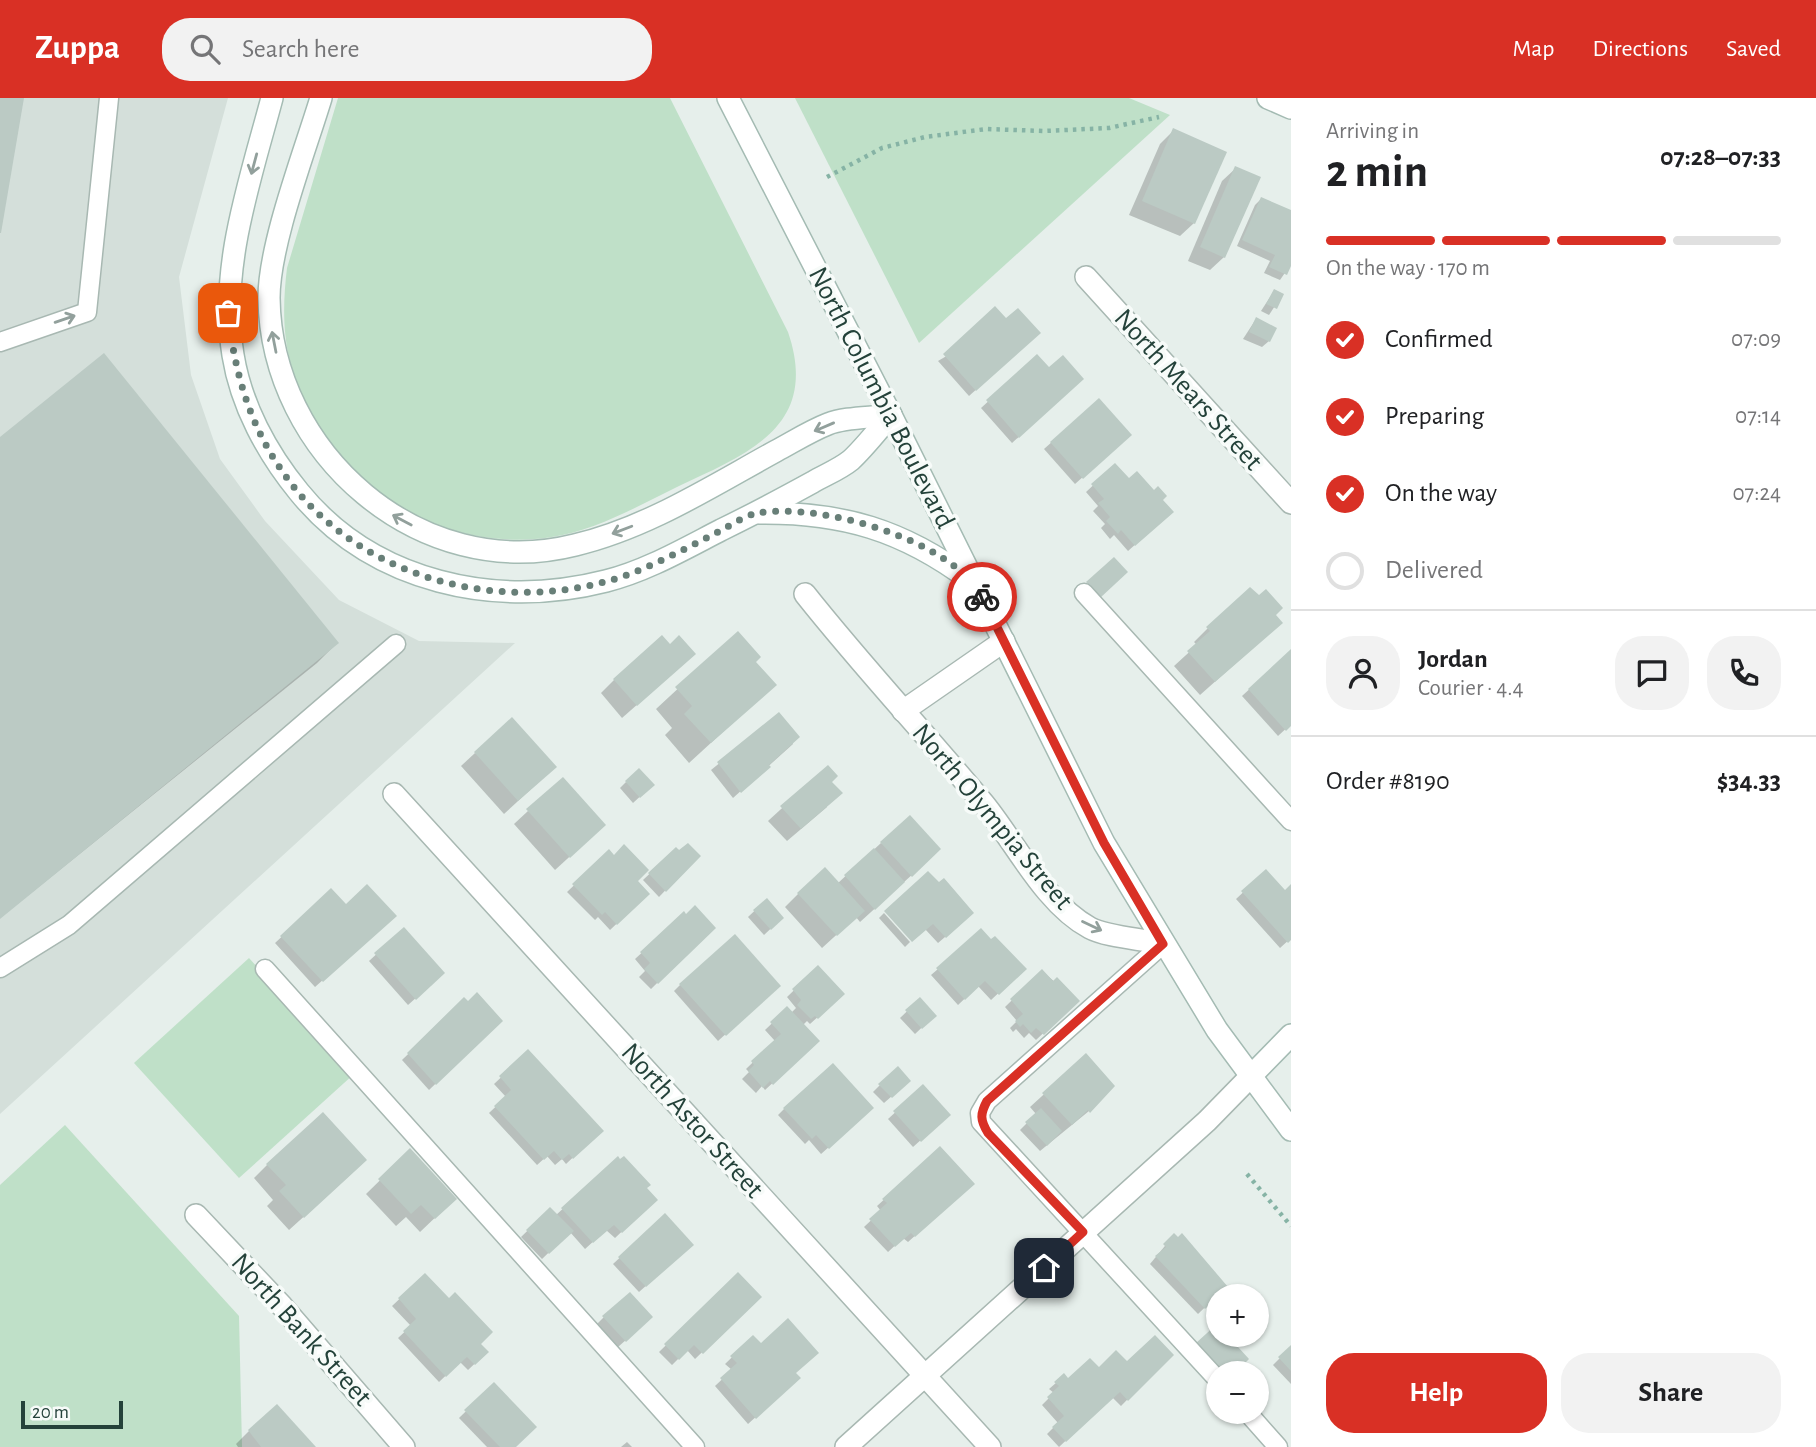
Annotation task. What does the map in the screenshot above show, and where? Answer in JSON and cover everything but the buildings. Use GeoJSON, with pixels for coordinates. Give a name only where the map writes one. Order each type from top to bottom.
{"type":"FeatureCollection","features":[{"type":"Feature","properties":{"kind":"main road"},"geometry":{"type":"LineString","coordinates":[[272,98],[241,214],[232,265],[228,313],[233,358],[262,438],[280,469],[309,505],[338,530],[379,557],[424,578],[476,591],[523,593],[570,589],[609,580],[650,565],[757,513],[850,460],[891,415]]}},
{"type":"Feature","properties":{"kind":"main road"},"geometry":{"type":"LineString","coordinates":[[321,98],[279,242],[269,295],[272,340],[284,381],[301,422],[330,461],[366,498],[404,522],[438,536],[485,549],[527,552],[574,546],[645,521],[830,423],[891,415]]}},
{"type":"Feature","properties":{"kind":"main road","name":"North Columbia Boulevard"},"geometry":{"type":"LineString","coordinates":[[728,98],[891,415],[1104,843],[1217,1030],[1291,1130]]}},
{"type":"Feature","properties":{"kind":"main road"},"geometry":{"type":"LineString","coordinates":[[1268,98],[1291,108]]}},
{"type":"Feature","properties":{"kind":"main road","name":"North Mears Street"},"geometry":{"type":"LineString","coordinates":[[1086,277],[1291,503]]}},
{"type":"Feature","properties":{"kind":"main road"},"geometry":{"type":"LineString","coordinates":[[757,513],[822,515],[873,527],[910,541],[975,583]]}},
{"type":"Feature","properties":{"kind":"main road","name":"North Olympia Street"},"geometry":{"type":"LineString","coordinates":[[805,594],[985,805],[1035,875],[1064,907],[1091,928],[1163,944]]}},
{"type":"Feature","properties":{"kind":"main road","name":"North Olympia Street"},"geometry":{"type":"LineString","coordinates":[[903,711],[1004,641]]}},
{"type":"Feature","properties":{"kind":"main road","name":"North Astor Street"},"geometry":{"type":"LineString","coordinates":[[394,794],[990,1447]]}},
{"type":"Feature","properties":{"kind":"main road"},"geometry":{"type":"LineString","coordinates":[[846,1447],[1207,1121],[1291,1035]]}},
{"type":"Feature","properties":{"kind":"main road","name":"North Bank Street"},"geometry":{"type":"LineString","coordinates":[[196,1215],[282,1306],[404,1447]]}},
{"type":"Feature","properties":{"kind":"lane"},"geometry":{"type":"LineString","coordinates":[[0,341],[87,312],[109,98]]}},
{"type":"Feature","properties":{"kind":"lane"},"geometry":{"type":"LineString","coordinates":[[1084,593],[1291,821]]}},
{"type":"Feature","properties":{"kind":"lane"},"geometry":{"type":"LineString","coordinates":[[0,968],[69,925],[396,644]]}},
{"type":"Feature","properties":{"kind":"lane"},"geometry":{"type":"LineString","coordinates":[[1163,944],[987,1101],[980,1113],[981,1122],[988,1133],[1206,1367]]}},
{"type":"Feature","properties":{"kind":"lane"},"geometry":{"type":"LineString","coordinates":[[265,969],[695,1447]]}},
{"type":"Feature","properties":{"kind":"lane"},"geometry":{"type":"LineString","coordinates":[[1258,1424],[1278,1447]]}},
{"type":"Feature","properties":{"kind":"path"},"geometry":{"type":"LineString","coordinates":[[828,177],[882,148],[925,137],[986,129],[1044,131],[1109,128],[1160,117]]}},
{"type":"Feature","properties":{"kind":"path"},"geometry":{"type":"LineString","coordinates":[[1247,1174],[1291,1226]]}},
{"type":"Feature","properties":{"kind":"shaded area"},"geometry":{"type":"Polygon","coordinates":[[[0,98],[228,98],[179,277],[191,375],[220,459],[265,521],[339,600],[419,641],[515,643],[0,1114],[0,98]]]}},
{"type":"Feature","properties":{"kind":"green space"},"geometry":{"type":"Polygon","coordinates":[[[338,98],[670,98],[788,332],[795,364],[794,391],[786,413],[772,432],[753,448],[730,461],[617,516],[569,534],[509,539],[467,534],[427,521],[391,501],[358,475],[331,444],[308,408],[292,368],[286,344],[284,306],[287,268],[338,98]]]}},
{"type":"Feature","properties":{"kind":"green space"},"geometry":{"type":"Polygon","coordinates":[[[795,98],[1129,98],[1170,115],[919,343],[795,98]]]}},
{"type":"Feature","properties":{"kind":"green space"},"geometry":{"type":"Polygon","coordinates":[[[249,958],[354,1074],[239,1178],[134,1063],[249,958]]]}},
{"type":"Feature","properties":{"kind":"green space"},"geometry":{"type":"Polygon","coordinates":[[[65,1125],[239,1316],[242,1447],[0,1447],[0,1185],[65,1125]]]}},
{"type":"Feature","properties":{"kind":"way so far"},"geometry":{"type":"LineString","coordinates":[[228,313],[233,358],[246,400],[262,438],[280,469],[309,505],[338,530],[379,557],[424,578],[476,591],[523,593],[570,589],[609,580],[650,565],[757,513],[796,512],[835,517],[910,541],[944,560],[975,583],[982,597]]}},
{"type":"Feature","properties":{"kind":"route"},"geometry":{"type":"LineString","coordinates":[[982,597],[1104,843],[1163,944],[987,1101],[980,1113],[981,1122],[988,1133],[1083,1232],[1044,1268]]}}]}
